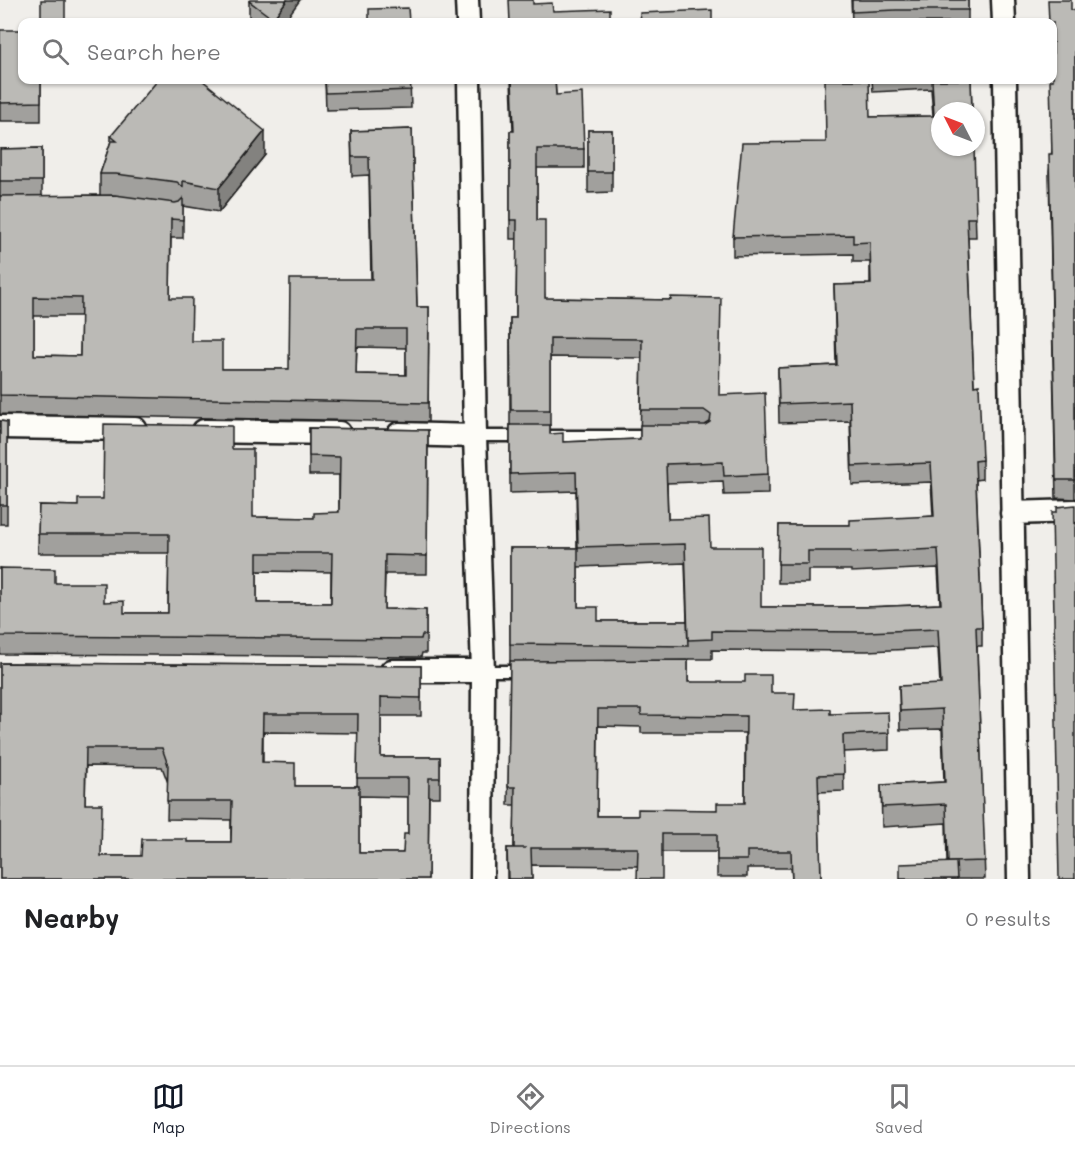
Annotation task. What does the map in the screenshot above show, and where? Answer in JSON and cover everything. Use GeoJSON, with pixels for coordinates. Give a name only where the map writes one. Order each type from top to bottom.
{"type":"FeatureCollection","features":[{"type":"Feature","properties":{"kind":"street"},"geometry":{"type":"LineString","coordinates":[[467,0],[468,18]]}},
{"type":"Feature","properties":{"kind":"street"},"geometry":{"type":"LineString","coordinates":[[1003,0],[1004,18]]}},
{"type":"Feature","properties":{"kind":"street"},"geometry":{"type":"LineString","coordinates":[[469,84],[475,436],[483,671],[482,879]]}},
{"type":"Feature","properties":{"kind":"street"},"geometry":{"type":"LineString","coordinates":[[1005,84],[1019,879]]}},
{"type":"Feature","properties":{"kind":"street"},"geometry":{"type":"LineString","coordinates":[[0,427],[154,430]]}},
{"type":"Feature","properties":{"kind":"street"},"geometry":{"type":"LineString","coordinates":[[178,430],[356,434]]}},
{"type":"Feature","properties":{"kind":"street"},"geometry":{"type":"LineString","coordinates":[[380,434],[475,436]]}},
{"type":"Feature","properties":{"kind":"street"},"geometry":{"type":"LineString","coordinates":[[1012,513],[1075,511]]}},
{"type":"Feature","properties":{"kind":"street"},"geometry":{"type":"LineString","coordinates":[[365,671],[483,671]]}},
{"type":"Feature","properties":{"kind":"lane"},"geometry":{"type":"LineString","coordinates":[[475,436],[669,436]]}},
{"type":"Feature","properties":{"kind":"lane"},"geometry":{"type":"LineString","coordinates":[[483,671],[531,671]]}},
{"type":"Feature","properties":{"kind":"building"},"geometry":{"type":"Polygon","coordinates":[[[41,0],[65,0],[65,18],[41,18],[41,0]]]}},
{"type":"Feature","properties":{"kind":"building"},"geometry":{"type":"Polygon","coordinates":[[[250,0],[287,0],[274,18],[250,0]]]}},
{"type":"Feature","properties":{"kind":"building"},"geometry":{"type":"Polygon","coordinates":[[[509,0],[533,0],[533,4],[552,3],[553,11],[610,9],[610,18],[510,18],[509,0]]]}},
{"type":"Feature","properties":{"kind":"building"},"geometry":{"type":"Polygon","coordinates":[[[852,0],[968,0],[968,10],[852,12],[852,0]]]}},
{"type":"Feature","properties":{"kind":"building"},"geometry":{"type":"Polygon","coordinates":[[[1048,0],[1071,0],[1071,10],[1075,10],[1075,480],[1056,480],[1049,154],[1052,154],[1050,84],[1057,84],[1057,18],[1049,18],[1048,0]]]}},
{"type":"Feature","properties":{"kind":"building"},"geometry":{"type":"Polygon","coordinates":[[[408,8],[409,18],[369,18],[369,9],[408,8]]]}},
{"type":"Feature","properties":{"kind":"building"},"geometry":{"type":"Polygon","coordinates":[[[712,10],[712,18],[641,18],[640,13],[712,10]]]}},
{"type":"Feature","properties":{"kind":"building"},"geometry":{"type":"Polygon","coordinates":[[[0,30],[18,30],[18,84],[41,84],[41,102],[0,103],[0,30]]]}},
{"type":"Feature","properties":{"kind":"building"},"geometry":{"type":"Polygon","coordinates":[[[155,84],[207,84],[265,131],[219,188],[183,181],[183,187],[177,182],[100,174],[111,141],[117,141],[111,136],[155,84]]]}},
{"type":"Feature","properties":{"kind":"building"},"geometry":{"type":"Polygon","coordinates":[[[325,84],[410,84],[411,90],[326,93],[325,84]]]}},
{"type":"Feature","properties":{"kind":"building"},"geometry":{"type":"Polygon","coordinates":[[[512,84],[555,84],[556,95],[582,93],[584,149],[537,149],[537,220],[545,220],[545,298],[671,300],[671,297],[721,298],[719,395],[765,393],[768,474],[724,476],[723,462],[666,464],[668,519],[709,518],[710,547],[761,547],[761,607],[941,604],[938,549],[851,553],[851,551],[808,551],[808,564],[778,564],[779,525],[850,525],[850,520],[934,516],[931,463],[852,466],[850,401],[779,404],[778,368],[837,365],[834,285],[871,284],[870,242],[853,243],[853,235],[733,237],[742,143],[826,142],[825,84],[869,84],[870,117],[931,116],[931,156],[974,156],[976,218],[967,218],[974,386],[979,385],[982,460],[975,461],[982,627],[976,627],[985,861],[948,862],[946,804],[882,807],[881,785],[945,782],[942,709],[900,711],[899,686],[941,684],[938,629],[867,632],[712,631],[712,639],[688,640],[685,544],[578,547],[576,472],[510,474],[510,425],[550,425],[550,434],[563,433],[563,442],[640,439],[640,425],[705,425],[710,422],[711,415],[704,410],[641,410],[642,339],[550,338],[550,410],[511,410],[510,318],[516,318],[517,220],[510,220],[510,131],[514,131],[512,84]]]}},
{"type":"Feature","properties":{"kind":"building"},"geometry":{"type":"Polygon","coordinates":[[[932,84],[971,84],[972,102],[933,102],[932,84]]]}},
{"type":"Feature","properties":{"kind":"building"},"geometry":{"type":"Polygon","coordinates":[[[412,129],[417,307],[429,307],[428,403],[0,395],[0,196],[115,195],[175,203],[183,198],[183,220],[171,219],[170,298],[192,298],[191,341],[222,341],[222,369],[289,369],[290,279],[372,279],[369,157],[352,157],[351,131],[412,129]],[[34,297],[34,355],[80,356],[81,298],[34,297]],[[357,329],[356,374],[406,375],[406,329],[357,329]]]}},
{"type":"Feature","properties":{"kind":"building"},"geometry":{"type":"Polygon","coordinates":[[[588,130],[612,130],[612,172],[588,172],[588,130]]]}},
{"type":"Feature","properties":{"kind":"building"},"geometry":{"type":"Polygon","coordinates":[[[42,148],[42,181],[0,181],[0,149],[42,148]]]}},
{"type":"Feature","properties":{"kind":"building"},"geometry":{"type":"Polygon","coordinates":[[[0,421],[7,422],[7,505],[0,505],[0,421]]]}},
{"type":"Feature","properties":{"kind":"building"},"geometry":{"type":"Polygon","coordinates":[[[104,424],[232,426],[232,449],[253,449],[253,517],[314,518],[314,513],[339,512],[340,457],[309,456],[309,428],[428,430],[427,556],[385,555],[384,609],[426,610],[426,635],[422,635],[421,639],[0,636],[0,568],[55,569],[55,583],[104,583],[104,602],[124,601],[124,613],[168,613],[169,534],[38,534],[39,505],[78,506],[78,499],[103,499],[104,424]],[[257,553],[257,603],[331,603],[332,553],[257,553]]]}},
{"type":"Feature","properties":{"kind":"building"},"geometry":{"type":"Polygon","coordinates":[[[1075,505],[1075,879],[1059,879],[1052,512],[1057,512],[1057,507],[1075,505]]]}},
{"type":"Feature","properties":{"kind":"building"},"geometry":{"type":"Polygon","coordinates":[[[510,548],[578,548],[578,607],[598,607],[598,621],[687,621],[688,646],[510,644],[510,548]]]}},
{"type":"Feature","properties":{"kind":"building"},"geometry":{"type":"Polygon","coordinates":[[[688,660],[688,682],[745,682],[745,675],[771,675],[771,693],[795,693],[794,710],[830,709],[830,714],[888,712],[889,733],[843,735],[844,774],[818,775],[821,879],[792,879],[791,851],[747,851],[747,860],[717,860],[717,834],[662,834],[662,879],[637,879],[638,848],[531,848],[532,879],[508,879],[507,848],[514,848],[515,787],[508,787],[510,661],[688,660]],[[598,709],[597,816],[638,816],[638,809],[717,810],[717,803],[745,803],[746,716],[641,715],[641,709],[598,709]]]}},
{"type":"Feature","properties":{"kind":"building"},"geometry":{"type":"Polygon","coordinates":[[[0,663],[421,666],[421,698],[381,697],[381,757],[440,757],[440,778],[429,778],[428,879],[0,879],[0,663]],[[263,714],[262,762],[295,763],[295,786],[359,786],[359,853],[403,853],[404,834],[408,834],[408,778],[357,778],[358,714],[263,714]],[[86,748],[85,804],[102,804],[101,856],[141,856],[142,839],[231,842],[232,801],[167,801],[168,765],[162,748],[86,748]]]}},
{"type":"Feature","properties":{"kind":"building"},"geometry":{"type":"Polygon","coordinates":[[[956,862],[957,879],[900,879],[900,864],[956,862]]]}}]}
